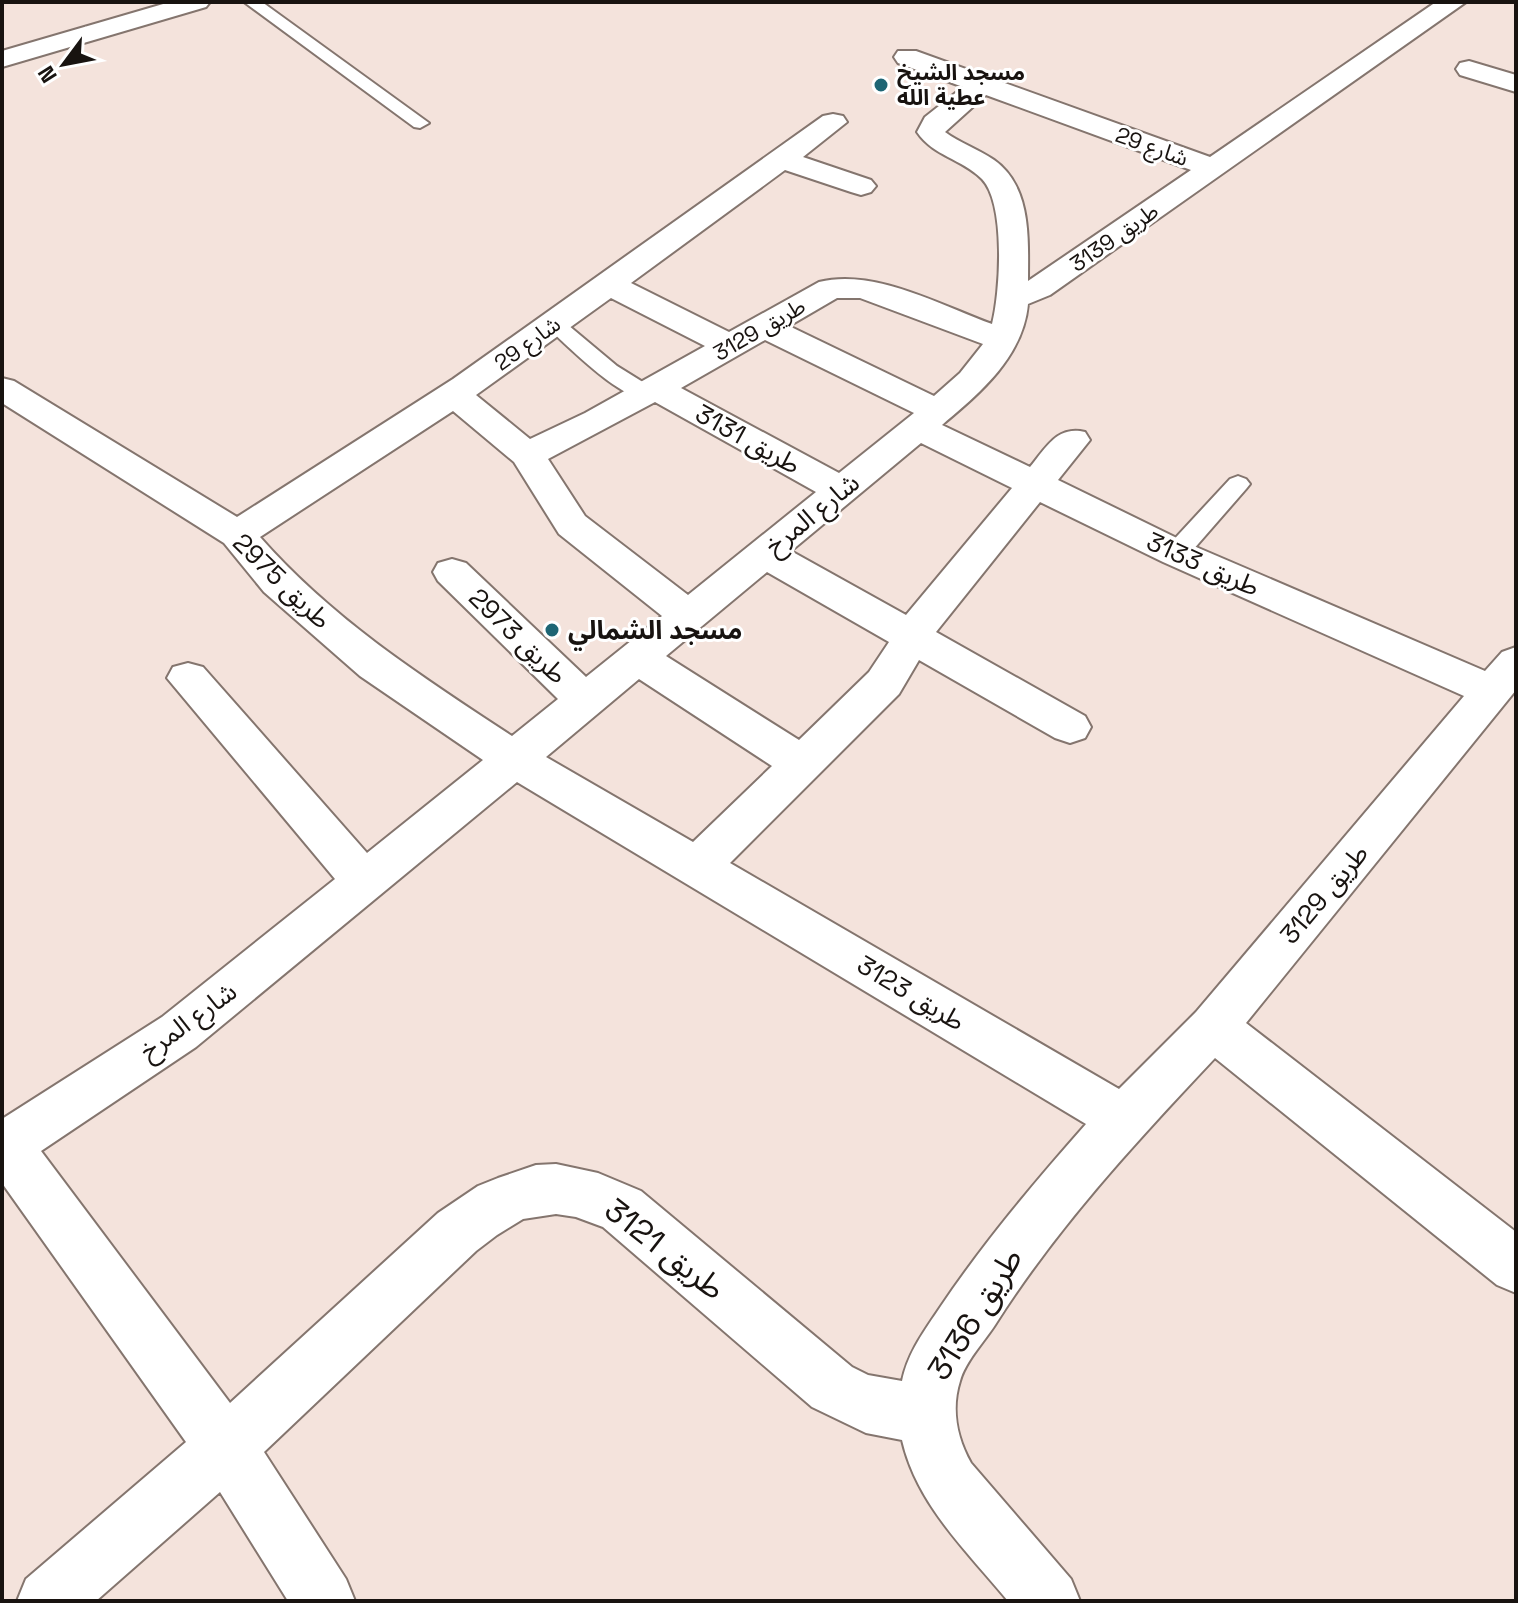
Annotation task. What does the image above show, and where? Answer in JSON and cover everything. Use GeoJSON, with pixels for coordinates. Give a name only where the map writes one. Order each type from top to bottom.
{"type":"FeatureCollection","features":[{"type":"Feature","properties":{"kind":"street"},"geometry":{"type":"LineString","coordinates":[[2,59],[197,2]]}},
{"type":"Feature","properties":{"kind":"street","name":"شارع 29"},"geometry":{"type":"LineString","coordinates":[[907,57],[1213,168],[1453,2]]}},
{"type":"Feature","properties":{"kind":"street"},"geometry":{"type":"LineString","coordinates":[[1469,69],[1516,84]]}},
{"type":"Feature","properties":{"kind":"street"},"geometry":{"type":"LineString","coordinates":[[983,84],[935,123],[931,132],[937,142],[975,159],[999,182],[1014,234],[1007,320]]}},
{"type":"Feature","properties":{"kind":"street","name":"شارع 29"},"geometry":{"type":"LineString","coordinates":[[237,534],[327,481],[455,395],[833,122]]}},
{"type":"Feature","properties":{"kind":"street"},"geometry":{"type":"LineString","coordinates":[[782,159],[861,186]]}},
{"type":"Feature","properties":{"kind":"street","name":"طريق 3139"},"geometry":{"type":"LineString","coordinates":[[1007,320],[1039,288],[1213,168]]}},
{"type":"Feature","properties":{"kind":"street"},"geometry":{"type":"LineString","coordinates":[[608,284],[729,345]]}},
{"type":"Feature","properties":{"kind":"street","name":"طريق 3129"},"geometry":{"type":"LineString","coordinates":[[527,455],[650,391],[830,289],[853,287],[1007,320]]}},
{"type":"Feature","properties":{"kind":"street","name":"شارع المرخ"},"geometry":{"type":"LineString","coordinates":[[4,1147],[179,1032],[928,419],[991,358],[1007,320]]}},
{"type":"Feature","properties":{"kind":"street","name":"طريق 3133"},"geometry":{"type":"LineString","coordinates":[[763,326],[928,419],[1037,486],[1176,553],[1502,695]]}},
{"type":"Feature","properties":{"kind":"street","name":"طريق 2975"},"geometry":{"type":"LineString","coordinates":[[2,388],[237,534],[278,582],[374,665],[514,759]]}},
{"type":"Feature","properties":{"kind":"street","name":"طريق 3131"},"geometry":{"type":"LineString","coordinates":[[650,391],[841,490]]}},
{"type":"Feature","properties":{"kind":"street"},"geometry":{"type":"LineString","coordinates":[[455,395],[527,455],[551,497],[572,525],[688,615]]}},
{"type":"Feature","properties":{"kind":"street"},"geometry":{"type":"LineString","coordinates":[[697,867],[884,683],[911,637],[942,595],[1037,486],[1072,440]]}},
{"type":"Feature","properties":{"kind":"street"},"geometry":{"type":"LineString","coordinates":[[764,553],[1070,727]]}},
{"type":"Feature","properties":{"kind":"street","name":"طريق 2973"},"geometry":{"type":"LineString","coordinates":[[452,572],[585,700]]}},
{"type":"Feature","properties":{"kind":"street"},"geometry":{"type":"LineString","coordinates":[[638,658],[803,764]]}},
{"type":"Feature","properties":{"kind":"street"},"geometry":{"type":"LineString","coordinates":[[188,678],[364,881]]}},
{"type":"Feature","properties":{"kind":"street","name":"طريق 3129"},"geometry":{"type":"LineString","coordinates":[[1124,1119],[1213,1027],[1502,695]]}},
{"type":"Feature","properties":{"kind":"street","name":"طريق 3123"},"geometry":{"type":"LineString","coordinates":[[514,759],[1124,1119]]}},
{"type":"Feature","properties":{"kind":"street"},"geometry":{"type":"LineString","coordinates":[[1213,1027],[1516,1266]]}},
{"type":"Feature","properties":{"kind":"street","name":"طريق 3136"},"geometry":{"type":"LineString","coordinates":[[1049,1601],[950,1484],[937,1461],[925,1412],[933,1369],[988,1285],[1032,1225],[1124,1119]]}},
{"type":"Feature","properties":{"kind":"street"},"geometry":{"type":"LineString","coordinates":[[4,1147],[226,1447],[324,1601]]}},
{"type":"Feature","properties":{"kind":"street","name":"طريق 3121"},"geometry":{"type":"LineString","coordinates":[[48,1601],[226,1447],[457,1232],[509,1197],[538,1188],[568,1188],[596,1195],[622,1209],[832,1387],[856,1401],[883,1410],[925,1412]]}},
{"type":"Feature","properties":{"kind":"lane"},"geometry":{"type":"LineString","coordinates":[[252,2],[420,123]]}},
{"type":"Feature","properties":{"kind":"lane"},"geometry":{"type":"LineString","coordinates":[[555,324],[609,371],[650,391]]}},
{"type":"Feature","properties":{"kind":"lane"},"geometry":{"type":"LineString","coordinates":[[1176,553],[1238,484]]}},
{"type":"Feature","properties":{"kind":"place","name":"مسجد الشيخ عطية الله"},"geometry":{"type":"Point","coordinates":[881,85]}},
{"type":"Feature","properties":{"kind":"place","name":"مسجد الشمالي"},"geometry":{"type":"Point","coordinates":[552,630]}}]}
